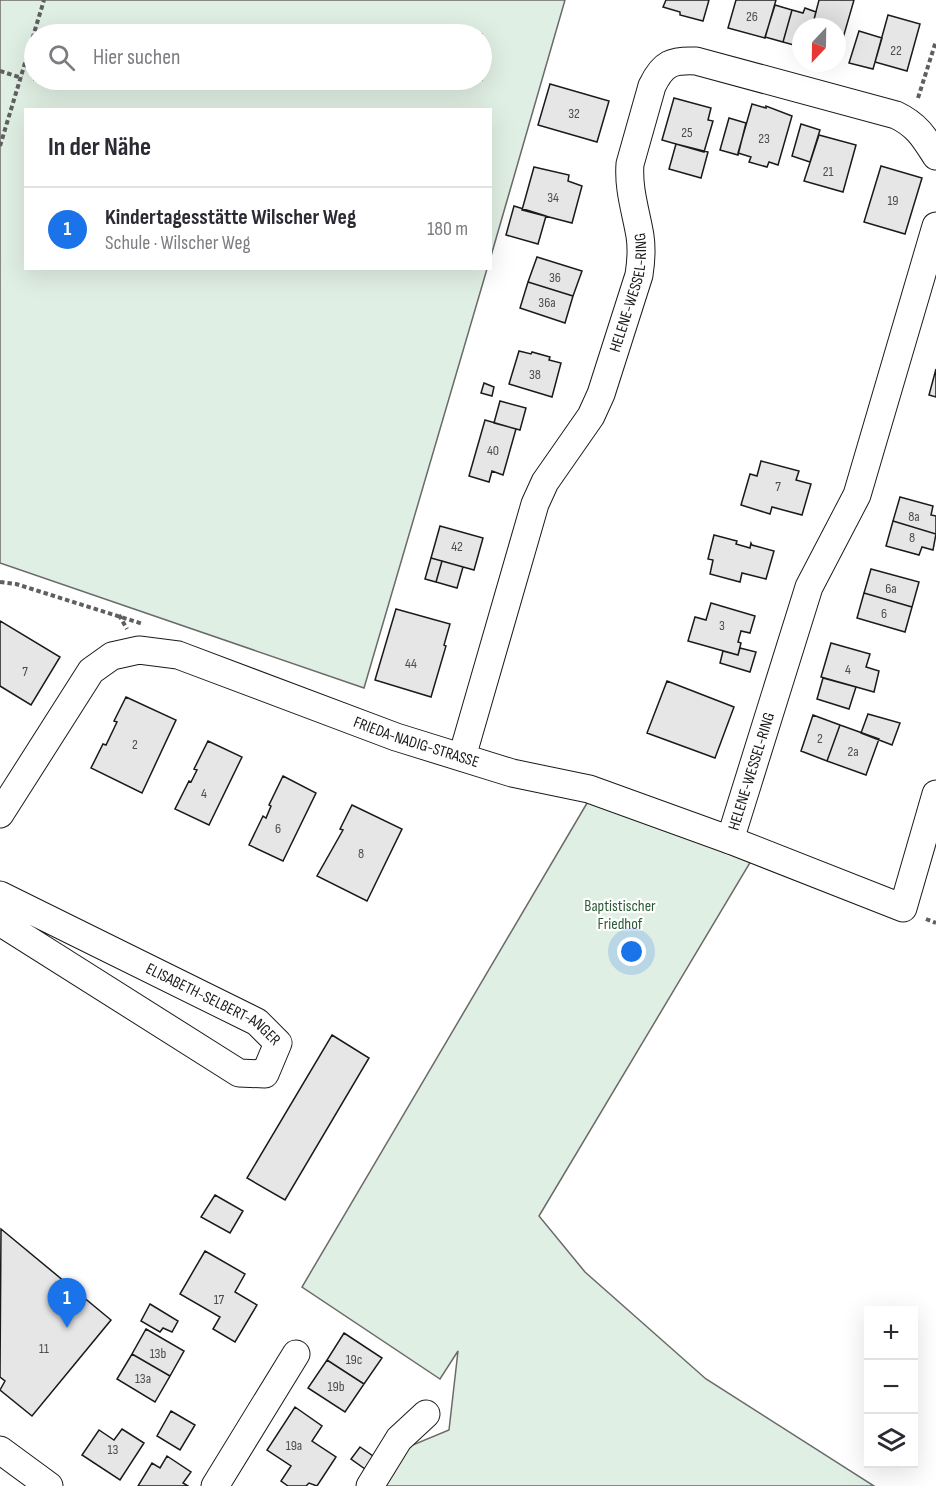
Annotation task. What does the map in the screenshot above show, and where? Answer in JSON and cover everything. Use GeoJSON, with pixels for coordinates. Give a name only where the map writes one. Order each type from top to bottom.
{"type":"FeatureCollection","features":[{"type":"Feature","properties":{"kind":"street","name":"HELENE-WESSEL-RING"},"geometry":{"type":"LineString","coordinates":[[462,757],[535,504],[546,482],[591,416],[601,394],[639,275],[640,238],[629,176],[630,164],[657,74],[666,65],[678,60],[696,61],[896,115],[910,121]]}},
{"type":"Feature","properties":{"kind":"street"},"geometry":{"type":"LineString","coordinates":[[910,121],[922,134],[936,156]]}},
{"type":"Feature","properties":{"kind":"street","name":"HELENE-WESSEL-RING"},"geometry":{"type":"LineString","coordinates":[[730,840],[809,587],[857,495],[936,226]]}},
{"type":"Feature","properties":{"kind":"street","name":"FRIEDA-NADIG-STRASSE"},"geometry":{"type":"LineString","coordinates":[[0,814],[91,671],[112,656],[139,650],[178,655],[396,737],[513,773],[589,789],[730,840],[903,908],[936,794]]}},
{"type":"Feature","properties":{"kind":"street","name":"ELISABETH-SELBERT-ANGER"},"geometry":{"type":"LineString","coordinates":[[0,895],[257,1022],[278,1043],[265,1074],[239,1073],[0,921]]}},
{"type":"Feature","properties":{"kind":"street"},"geometry":{"type":"LineString","coordinates":[[215,1486],[296,1354]]}},
{"type":"Feature","properties":{"kind":"street"},"geometry":{"type":"LineString","coordinates":[[370,1486],[399,1439],[426,1414]]}},
{"type":"Feature","properties":{"kind":"street"},"geometry":{"type":"LineString","coordinates":[[0,1450],[49,1486]]}},
{"type":"Feature","properties":{"kind":"path"},"geometry":{"type":"LineString","coordinates":[[37,24],[44,0]]}},
{"type":"Feature","properties":{"kind":"path"},"geometry":{"type":"LineString","coordinates":[[910,121],[936,41]]}},
{"type":"Feature","properties":{"kind":"path"},"geometry":{"type":"LineString","coordinates":[[0,71],[22,78]]}},
{"type":"Feature","properties":{"kind":"path"},"geometry":{"type":"LineString","coordinates":[[0,146],[24,71]]}},
{"type":"Feature","properties":{"kind":"green space"},"geometry":{"type":"Polygon","coordinates":[[[0,0],[565,0],[492,253],[492,108],[24,108],[24,270],[487,270],[364,688],[0,563],[0,0]]]}},
{"type":"Feature","properties":{"kind":"green space","name":"Baptistischer Friedhof"},"geometry":{"type":"Polygon","coordinates":[[[590,798],[754,856],[539,1216],[585,1272],[706,1379],[874,1486],[381,1486],[403,1449],[449,1430],[458,1351],[440,1379],[302,1287],[590,798]]]}},
{"type":"Feature","properties":{"kind":"building"},"geometry":{"type":"Polygon","coordinates":[[[666,0],[709,0],[703,21],[680,15],[680,12],[663,7],[666,0]]]}},
{"type":"Feature","properties":{"kind":"building"},"geometry":{"type":"Polygon","coordinates":[[[736,0],[776,0],[765,38],[728,28],[736,0]]]}},
{"type":"Feature","properties":{"kind":"building"},"geometry":{"type":"Polygon","coordinates":[[[819,0],[854,0],[846,28],[846,18],[814,18],[819,0]]]}},
{"type":"Feature","properties":{"kind":"building"},"geometry":{"type":"Polygon","coordinates":[[[775,5],[792,10],[783,42],[765,37],[775,5]]]}},
{"type":"Feature","properties":{"kind":"building"},"geometry":{"type":"Polygon","coordinates":[[[805,8],[816,12],[814,18],[792,18],[792,44],[783,42],[792,10],[803,13],[805,8]]]}},
{"type":"Feature","properties":{"kind":"building"},"geometry":{"type":"Polygon","coordinates":[[[888,15],[920,24],[907,71],[875,62],[888,15]]]}},
{"type":"Feature","properties":{"kind":"building"},"geometry":{"type":"Polygon","coordinates":[[[859,31],[882,38],[873,69],[849,63],[859,31]]]}},
{"type":"Feature","properties":{"kind":"building"},"geometry":{"type":"Polygon","coordinates":[[[550,84],[609,101],[597,142],[538,125],[550,84]]]}},
{"type":"Feature","properties":{"kind":"building"},"geometry":{"type":"Polygon","coordinates":[[[674,98],[711,108],[708,120],[713,121],[704,152],[662,140],[674,98]]]}},
{"type":"Feature","properties":{"kind":"building"},"geometry":{"type":"Polygon","coordinates":[[[752,104],[766,108],[766,106],[792,116],[778,165],[769,162],[767,167],[749,162],[751,157],[738,153],[752,104]]]}},
{"type":"Feature","properties":{"kind":"building"},"geometry":{"type":"Polygon","coordinates":[[[729,118],[746,123],[738,155],[720,150],[729,118]]]}},
{"type":"Feature","properties":{"kind":"building"},"geometry":{"type":"Polygon","coordinates":[[[801,124],[820,130],[810,162],[792,156],[801,124]]]}},
{"type":"Feature","properties":{"kind":"building"},"geometry":{"type":"Polygon","coordinates":[[[819,135],[856,145],[843,192],[804,181],[819,135]]]}},
{"type":"Feature","properties":{"kind":"building"},"geometry":{"type":"Polygon","coordinates":[[[676,144],[708,152],[701,178],[669,169],[676,144]]]}},
{"type":"Feature","properties":{"kind":"building"},"geometry":{"type":"Polygon","coordinates":[[[881,166],[922,178],[905,234],[864,222],[881,166]]]}},
{"type":"Feature","properties":{"kind":"building"},"geometry":{"type":"Polygon","coordinates":[[[534,167],[569,175],[568,181],[582,186],[572,223],[522,210],[534,167]]]}},
{"type":"Feature","properties":{"kind":"building"},"geometry":{"type":"Polygon","coordinates":[[[514,206],[546,216],[538,244],[506,235],[514,206]]]}},
{"type":"Feature","properties":{"kind":"building"},"geometry":{"type":"Polygon","coordinates":[[[537,257],[582,271],[573,296],[528,282],[537,257]]]}},
{"type":"Feature","properties":{"kind":"building"},"geometry":{"type":"Polygon","coordinates":[[[528,282],[573,296],[565,323],[520,308],[528,282]]]}},
{"type":"Feature","properties":{"kind":"building"},"geometry":{"type":"Polygon","coordinates":[[[519,351],[550,357],[549,360],[561,363],[552,397],[509,384],[519,351]]]}},
{"type":"Feature","properties":{"kind":"building"},"geometry":{"type":"Polygon","coordinates":[[[936,369],[936,397],[929,395],[936,369]]]}},
{"type":"Feature","properties":{"kind":"building"},"geometry":{"type":"Polygon","coordinates":[[[484,383],[494,387],[492,396],[481,393],[484,383]]]}},
{"type":"Feature","properties":{"kind":"building"},"geometry":{"type":"Polygon","coordinates":[[[500,401],[526,408],[520,430],[494,423],[500,401]]]}},
{"type":"Feature","properties":{"kind":"building"},"geometry":{"type":"Polygon","coordinates":[[[485,420],[516,429],[503,475],[492,471],[489,482],[469,476],[485,420]]]}},
{"type":"Feature","properties":{"kind":"building"},"geometry":{"type":"Polygon","coordinates":[[[761,461],[799,471],[796,480],[811,484],[802,515],[772,507],[770,514],[741,505],[750,474],[757,476],[761,461]]]}},
{"type":"Feature","properties":{"kind":"building"},"geometry":{"type":"Polygon","coordinates":[[[900,497],[933,506],[931,515],[936,516],[936,534],[893,521],[900,497]]]}},
{"type":"Feature","properties":{"kind":"building"},"geometry":{"type":"Polygon","coordinates":[[[893,521],[936,534],[933,550],[922,547],[919,555],[886,546],[893,521]]]}},
{"type":"Feature","properties":{"kind":"building"},"geometry":{"type":"Polygon","coordinates":[[[440,526],[483,538],[474,570],[431,558],[440,526]]]}},
{"type":"Feature","properties":{"kind":"building"},"geometry":{"type":"Polygon","coordinates":[[[714,535],[737,541],[736,544],[750,548],[751,543],[774,551],[766,579],[742,573],[740,582],[710,574],[713,560],[708,559],[714,535]]]}},
{"type":"Feature","properties":{"kind":"building"},"geometry":{"type":"Polygon","coordinates":[[[431,558],[442,561],[436,582],[425,579],[431,558]]]}},
{"type":"Feature","properties":{"kind":"building"},"geometry":{"type":"Polygon","coordinates":[[[442,561],[463,567],[457,588],[436,582],[442,561]]]}},
{"type":"Feature","properties":{"kind":"building"},"geometry":{"type":"Polygon","coordinates":[[[871,569],[919,582],[912,607],[864,593],[871,569]]]}},
{"type":"Feature","properties":{"kind":"building"},"geometry":{"type":"Polygon","coordinates":[[[864,593],[912,607],[905,632],[857,618],[864,593]]]}},
{"type":"Feature","properties":{"kind":"building"},"geometry":{"type":"Polygon","coordinates":[[[711,603],[755,616],[750,633],[741,631],[738,655],[688,641],[695,617],[706,620],[711,603]]]}},
{"type":"Feature","properties":{"kind":"building"},"geometry":{"type":"Polygon","coordinates":[[[396,609],[450,624],[431,697],[375,680],[396,609]]]}},
{"type":"Feature","properties":{"kind":"building"},"geometry":{"type":"Polygon","coordinates":[[[0,621],[60,657],[31,705],[0,686],[0,621]]]}},
{"type":"Feature","properties":{"kind":"building"},"geometry":{"type":"Polygon","coordinates":[[[831,643],[870,654],[866,667],[879,671],[874,692],[821,677],[831,643]]]}},
{"type":"Feature","properties":{"kind":"building"},"geometry":{"type":"Polygon","coordinates":[[[740,648],[756,652],[750,672],[720,663],[723,651],[738,655],[740,648]]]}},
{"type":"Feature","properties":{"kind":"building"},"geometry":{"type":"Polygon","coordinates":[[[823,678],[856,687],[849,709],[817,699],[823,678]]]}},
{"type":"Feature","properties":{"kind":"building"},"geometry":{"type":"Polygon","coordinates":[[[667,681],[734,707],[715,758],[647,733],[667,681]]]}},
{"type":"Feature","properties":{"kind":"building"},"geometry":{"type":"Polygon","coordinates":[[[126,697],[176,720],[142,793],[91,768],[103,744],[106,745],[117,722],[114,721],[126,697]]]}},
{"type":"Feature","properties":{"kind":"building"},"geometry":{"type":"Polygon","coordinates":[[[868,714],[900,723],[892,745],[861,733],[868,714]]]}},
{"type":"Feature","properties":{"kind":"building"},"geometry":{"type":"Polygon","coordinates":[[[813,715],[840,725],[827,761],[801,751],[813,715]]]}},
{"type":"Feature","properties":{"kind":"building"},"geometry":{"type":"Polygon","coordinates":[[[840,725],[879,739],[866,775],[827,761],[840,725]]]}},
{"type":"Feature","properties":{"kind":"building"},"geometry":{"type":"Polygon","coordinates":[[[208,741],[242,757],[209,825],[175,809],[197,770],[194,769],[208,741]]]}},
{"type":"Feature","properties":{"kind":"building"},"geometry":{"type":"Polygon","coordinates":[[[283,776],[316,793],[283,861],[249,845],[263,816],[266,818],[271,806],[269,805],[283,776]]]}},
{"type":"Feature","properties":{"kind":"building"},"geometry":{"type":"Polygon","coordinates":[[[352,805],[402,829],[367,901],[317,876],[343,830],[340,829],[352,805]]]}},
{"type":"Feature","properties":{"kind":"building"},"geometry":{"type":"Polygon","coordinates":[[[332,1035],[369,1058],[285,1200],[247,1178],[332,1035]]]}},
{"type":"Feature","properties":{"kind":"building"},"geometry":{"type":"Polygon","coordinates":[[[215,1195],[243,1211],[230,1233],[201,1217],[215,1195]]]}},
{"type":"Feature","properties":{"kind":"building"},"geometry":{"type":"Polygon","coordinates":[[[1,1229],[111,1320],[32,1416],[0,1390],[5,1381],[0,1377],[1,1229]]]}},
{"type":"Feature","properties":{"kind":"building"},"geometry":{"type":"Polygon","coordinates":[[[205,1251],[245,1274],[235,1292],[257,1305],[235,1342],[213,1329],[220,1317],[180,1294],[205,1251]]]}},
{"type":"Feature","properties":{"kind":"building"},"geometry":{"type":"Polygon","coordinates":[[[150,1304],[178,1321],[172,1332],[163,1328],[160,1332],[141,1321],[150,1304]]]}},
{"type":"Feature","properties":{"kind":"building"},"geometry":{"type":"Polygon","coordinates":[[[146,1329],[184,1351],[170,1376],[132,1354],[146,1329]]]}},
{"type":"Feature","properties":{"kind":"building"},"geometry":{"type":"Polygon","coordinates":[[[344,1333],[382,1358],[364,1384],[327,1360],[344,1333]]]}},
{"type":"Feature","properties":{"kind":"building"},"geometry":{"type":"Polygon","coordinates":[[[132,1354],[170,1376],[155,1402],[117,1379],[132,1354]]]}},
{"type":"Feature","properties":{"kind":"building"},"geometry":{"type":"Polygon","coordinates":[[[327,1360],[364,1384],[345,1412],[308,1388],[327,1360]]]}},
{"type":"Feature","properties":{"kind":"building"},"geometry":{"type":"Polygon","coordinates":[[[295,1407],[322,1426],[312,1441],[336,1457],[317,1486],[309,1483],[306,1486],[288,1486],[281,1481],[291,1466],[267,1450],[295,1407]]]}},
{"type":"Feature","properties":{"kind":"building"},"geometry":{"type":"Polygon","coordinates":[[[171,1411],[195,1425],[180,1450],[157,1436],[171,1411]]]}},
{"type":"Feature","properties":{"kind":"building"},"geometry":{"type":"Polygon","coordinates":[[[122,1429],[144,1443],[120,1480],[82,1455],[99,1430],[114,1440],[122,1429]]]}},
{"type":"Feature","properties":{"kind":"building"},"geometry":{"type":"Polygon","coordinates":[[[360,1447],[373,1456],[365,1469],[351,1459],[360,1447]]]}},
{"type":"Feature","properties":{"kind":"building"},"geometry":{"type":"Polygon","coordinates":[[[167,1456],[191,1472],[183,1483],[188,1486],[138,1486],[152,1463],[160,1468],[167,1456]]]}},
{"type":"Feature","properties":{"kind":"place","name":"Kindertagesstätte Wilscher Weg"},"geometry":{"type":"Point","coordinates":[67,1328]}}]}
